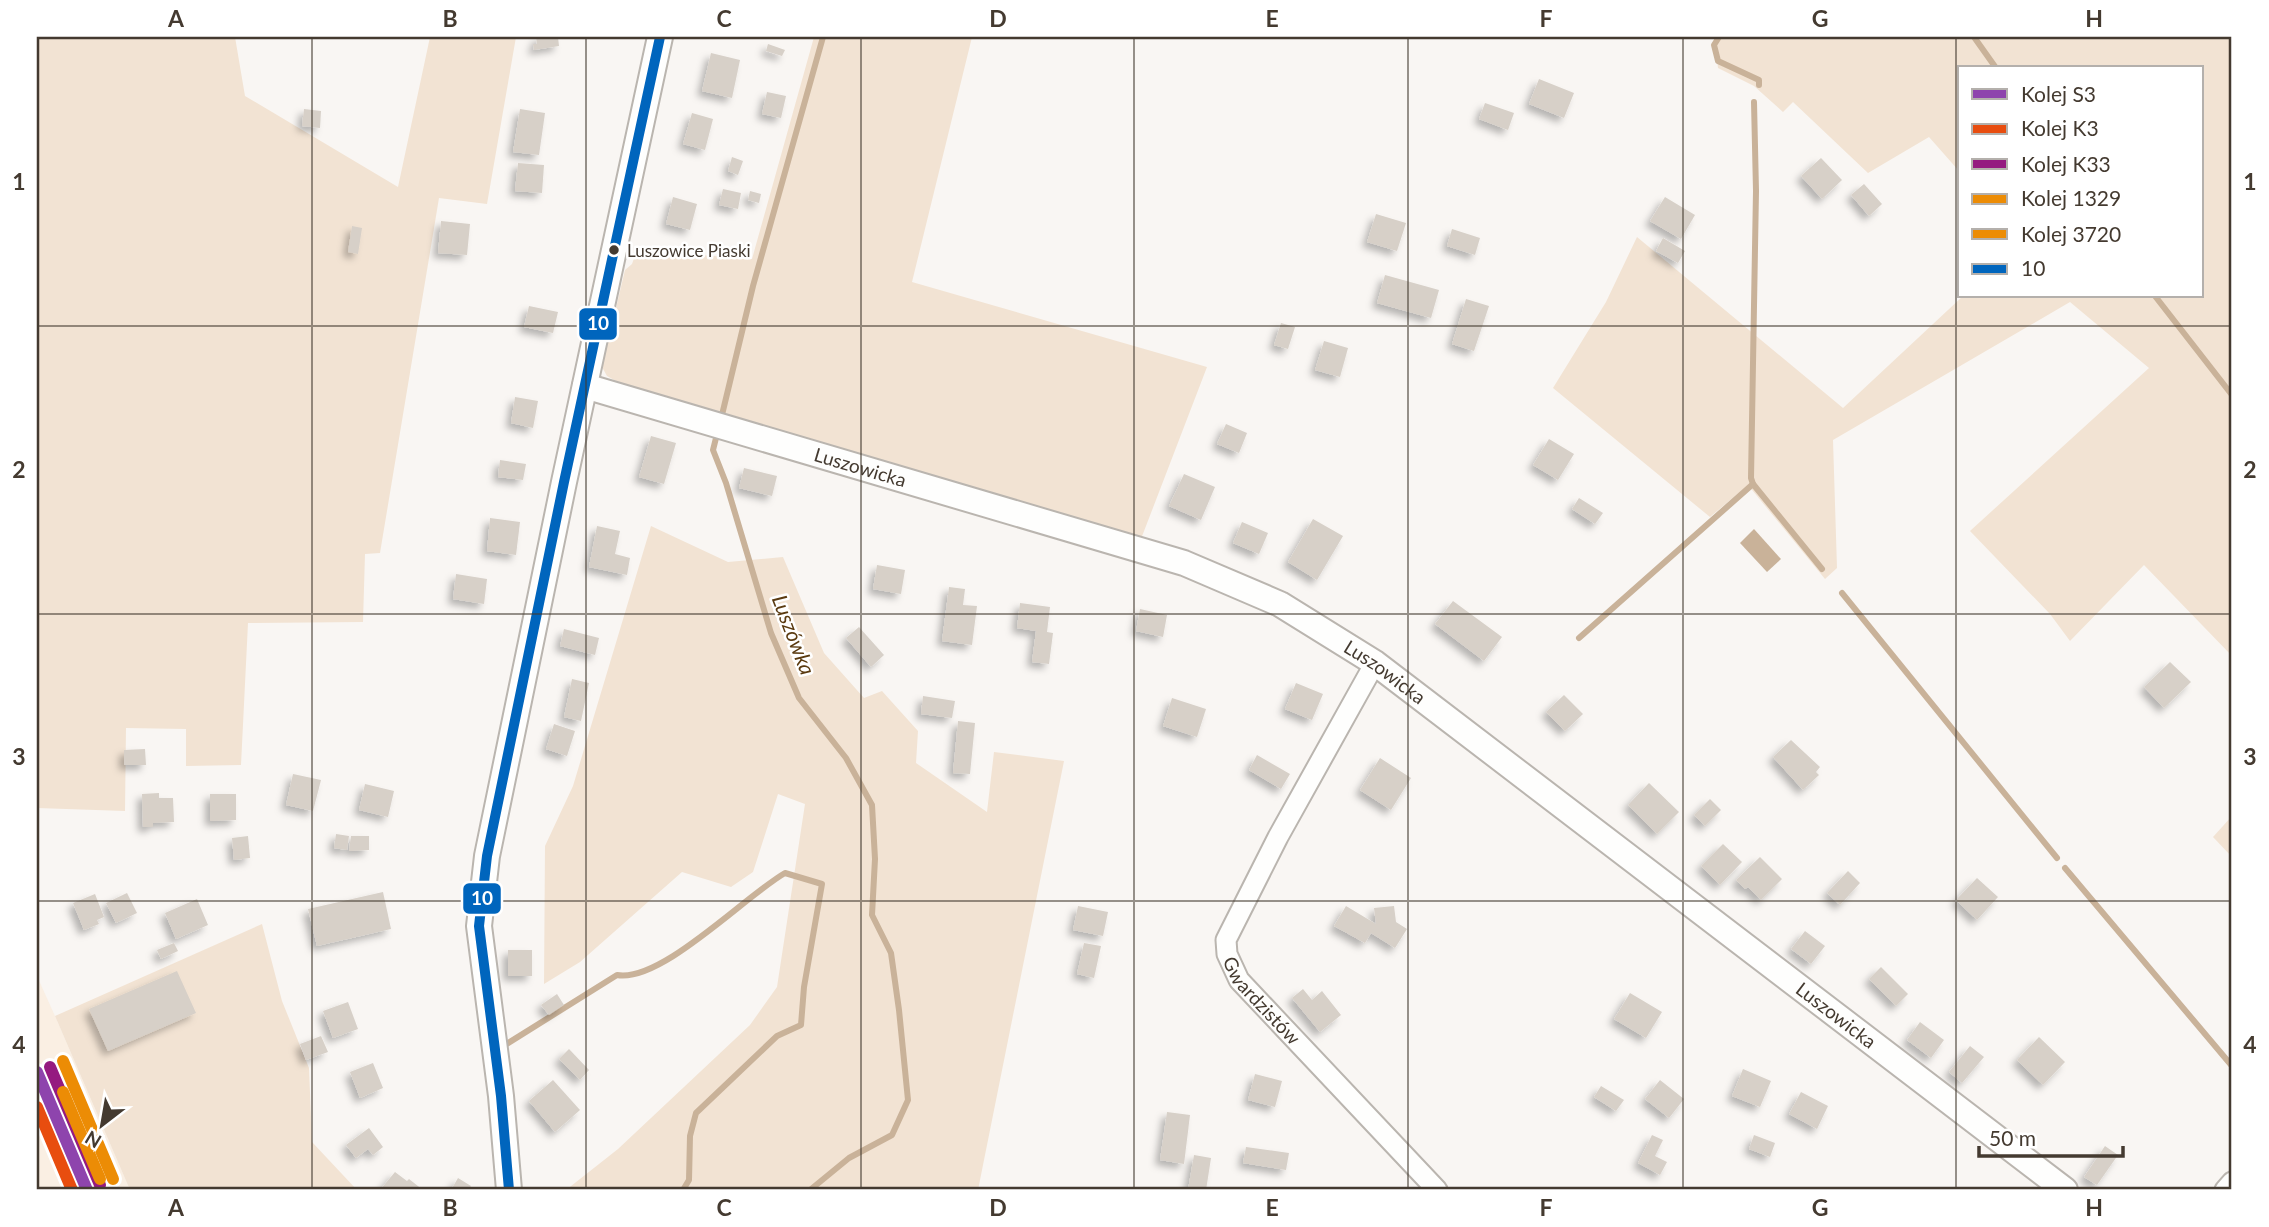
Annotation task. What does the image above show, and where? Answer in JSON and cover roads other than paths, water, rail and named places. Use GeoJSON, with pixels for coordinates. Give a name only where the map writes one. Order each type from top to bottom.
{"type":"FeatureCollection","features":[{"type":"Feature","properties":{"kind":"street"},"geometry":{"type":"LineString","coordinates":[[509,1190],[479,926],[487,856],[660,37]]}},
{"type":"Feature","properties":{"kind":"street","name":"Luszowicka"},"geometry":{"type":"LineString","coordinates":[[585,386],[1184,563],[1280,604],[1375,663],[2065,1190]]}},
{"type":"Feature","properties":{"kind":"street","name":"Gwardzistów"},"geometry":{"type":"LineString","coordinates":[[1375,663],[1233,923],[1226,940],[1227,954],[1239,980],[1437,1190]]}},
{"type":"Feature","properties":{"kind":"street"},"geometry":{"type":"LineString","coordinates":[[2225,1190],[2232,1182]]}},
{"type":"Feature","properties":{"kind":"waterway","name":"Luszówka"},"geometry":{"type":"LineString","coordinates":[[721,419],[753,286],[823,37]]}},
{"type":"Feature","properties":{"kind":"waterway"},"geometry":{"type":"LineString","coordinates":[[1719,37],[1714,45],[1718,61],[1759,80],[1759,85]]}},
{"type":"Feature","properties":{"kind":"waterway"},"geometry":{"type":"LineString","coordinates":[[1974,37],[1995,66]]}},
{"type":"Feature","properties":{"kind":"waterway"},"geometry":{"type":"LineString","coordinates":[[1754,102],[1756,191],[1751,478],[1753,484],[1822,569]]}},
{"type":"Feature","properties":{"kind":"waterway"},"geometry":{"type":"LineString","coordinates":[[2157,298],[2232,395]]}},
{"type":"Feature","properties":{"kind":"waterway","name":"Luszówka"},"geometry":{"type":"LineString","coordinates":[[718,430],[713,450],[726,483],[771,633],[799,698],[846,758],[872,805],[875,859],[872,915],[891,953],[899,1010],[908,1100],[892,1135],[849,1158],[810,1190]]}},
{"type":"Feature","properties":{"kind":"waterway"},"geometry":{"type":"LineString","coordinates":[[1579,638],[1753,484]]}},
{"type":"Feature","properties":{"kind":"waterway"},"geometry":{"type":"LineString","coordinates":[[1842,593],[2057,858]]}},
{"type":"Feature","properties":{"kind":"waterway"},"geometry":{"type":"LineString","coordinates":[[2065,868],[2232,1066]]}},
{"type":"Feature","properties":{"kind":"waterway"},"geometry":{"type":"LineString","coordinates":[[505,1045],[617,975],[635,974],[656,966],[679,952],[785,873],[822,884],[804,987],[801,1025],[777,1036],[696,1113],[690,1136],[689,1180],[683,1190]]}},
{"type":"Feature","properties":{"kind":"rail line","name":"1329"},"geometry":{"type":"LineString","coordinates":[[63,1061],[113,1179]]}},
{"type":"Feature","properties":{"kind":"rail line","name":"K33"},"geometry":{"type":"LineString","coordinates":[[50,1067],[100,1185]]}},
{"type":"Feature","properties":{"kind":"rail line","name":"S3"},"geometry":{"type":"LineString","coordinates":[[37,1072],[87,1190]]}},
{"type":"Feature","properties":{"kind":"rail line","name":"3720"},"geometry":{"type":"LineString","coordinates":[[63,1092],[100,1179]]}},
{"type":"Feature","properties":{"kind":"rail line","name":"K3"},"geometry":{"type":"LineString","coordinates":[[37,1107],[72,1190]]}},
{"type":"Feature","properties":{"kind":"place","name":"Luszowice Piaski"},"geometry":{"type":"Point","coordinates":[614,250]}}]}
